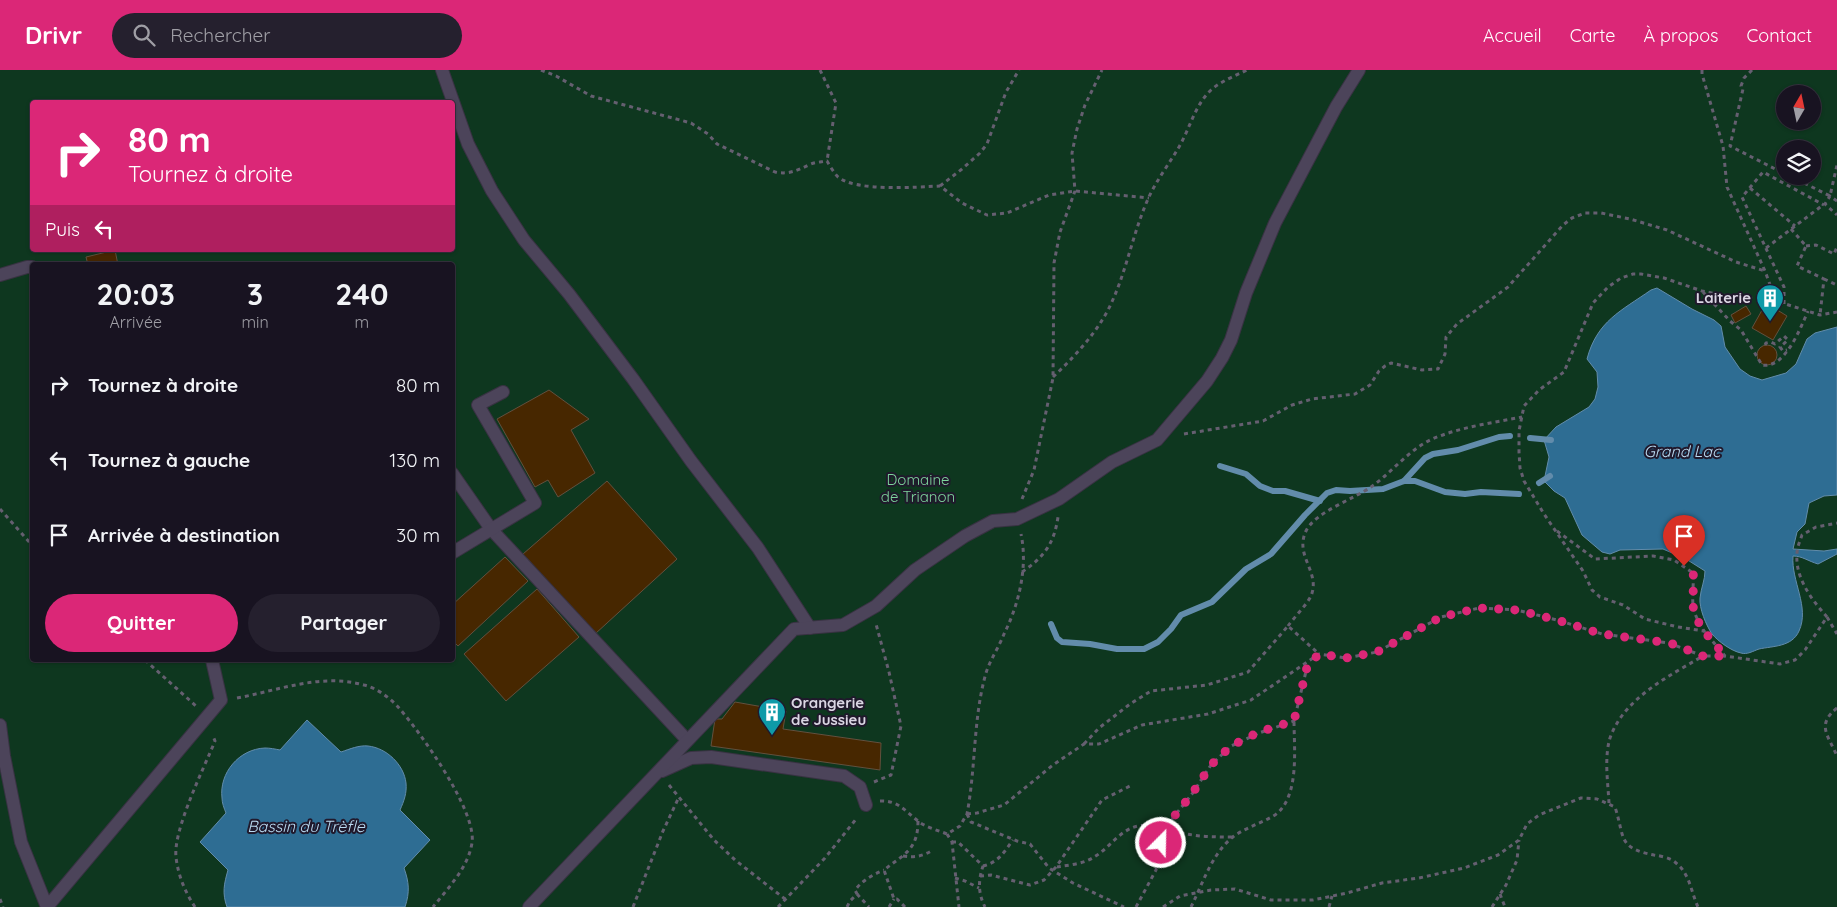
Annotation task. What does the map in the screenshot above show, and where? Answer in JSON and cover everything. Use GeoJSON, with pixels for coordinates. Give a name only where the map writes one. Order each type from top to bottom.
{"type":"FeatureCollection","features":[{"type":"Feature","properties":{"kind":"lane"},"geometry":{"type":"LineString","coordinates":[[442,70],[453,100]]}},
{"type":"Feature","properties":{"kind":"lane"},"geometry":{"type":"LineString","coordinates":[[529,907],[654,774],[794,630],[843,625],[876,606],[915,570],[965,536],[993,521],[1017,519],[1059,499],[1112,462],[1157,440],[1201,387],[1222,358],[1231,340],[1246,293],[1274,223],[1336,107],[1359,70]]}},
{"type":"Feature","properties":{"kind":"lane"},"geometry":{"type":"LineString","coordinates":[[455,107],[468,144],[492,191],[524,240],[570,294],[691,461],[758,548],[810,628]]}},
{"type":"Feature","properties":{"kind":"lane"},"geometry":{"type":"LineString","coordinates":[[0,276],[30,267]]}},
{"type":"Feature","properties":{"kind":"lane"},"geometry":{"type":"LineString","coordinates":[[455,551],[535,503],[478,405],[503,392]]}},
{"type":"Feature","properties":{"kind":"lane"},"geometry":{"type":"LineString","coordinates":[[455,477],[491,529],[687,740]]}},
{"type":"Feature","properties":{"kind":"lane"},"geometry":{"type":"LineString","coordinates":[[0,725],[20,842],[47,907],[221,700],[212,662]]}},
{"type":"Feature","properties":{"kind":"lane"},"geometry":{"type":"LineString","coordinates":[[654,774],[690,758],[711,757],[844,776],[860,787],[866,805]]}},
{"type":"Feature","properties":{"kind":"path"},"geometry":{"type":"LineString","coordinates":[[541,70],[556,76],[591,96],[690,123],[708,134],[717,144],[775,172],[783,174],[799,171],[812,164],[827,161]]}},
{"type":"Feature","properties":{"kind":"path"},"geometry":{"type":"LineString","coordinates":[[820,70],[836,103],[827,161],[839,177],[858,185],[904,188],[940,186],[980,153],[987,144],[1006,92],[1019,70]]}},
{"type":"Feature","properties":{"kind":"path"},"geometry":{"type":"LineString","coordinates":[[946,834],[960,826],[967,814],[986,672],[1006,632],[1018,598],[1024,550],[1017,519],[1021,502],[1034,470],[1053,378],[1054,263],[1060,232],[1075,191],[1072,153],[1077,129],[1085,105],[1102,70]]}},
{"type":"Feature","properties":{"kind":"path"},"geometry":{"type":"LineString","coordinates":[[1053,378],[1082,349],[1108,311],[1120,283],[1148,198],[1180,144],[1196,110],[1210,91],[1227,79],[1247,70]]}},
{"type":"Feature","properties":{"kind":"path"},"geometry":{"type":"LineString","coordinates":[[1702,70],[1723,146],[1727,186],[1765,271],[1776,301]]}},
{"type":"Feature","properties":{"kind":"path"},"geometry":{"type":"LineString","coordinates":[[1752,70],[1744,78],[1741,86],[1743,89],[1730,146],[1776,169]]}},
{"type":"Feature","properties":{"kind":"path"},"geometry":{"type":"LineString","coordinates":[[1766,248],[1825,204],[1830,196],[1837,165]]}},
{"type":"Feature","properties":{"kind":"path"},"geometry":{"type":"LineString","coordinates":[[1784,304],[1784,287],[1742,197],[1763,172],[1825,204],[1837,215]]}},
{"type":"Feature","properties":{"kind":"path"},"geometry":{"type":"LineString","coordinates":[[1808,185],[1837,200]]}},
{"type":"Feature","properties":{"kind":"path"},"geometry":{"type":"LineString","coordinates":[[940,186],[962,203],[987,215],[1007,213],[1049,195],[1075,191],[1148,198]]}},
{"type":"Feature","properties":{"kind":"path"},"geometry":{"type":"LineString","coordinates":[[1750,188],[1795,226]]}},
{"type":"Feature","properties":{"kind":"path"},"geometry":{"type":"LineString","coordinates":[[1157,440],[1198,431],[1234,427],[1263,421],[1292,405],[1312,399],[1355,394],[1370,385],[1379,371],[1391,363],[1422,370],[1438,369],[1445,354],[1446,337],[1457,324],[1508,287],[1563,225],[1572,218],[1585,213],[1613,215],[1649,224],[1736,262],[1765,271]]}},
{"type":"Feature","properties":{"kind":"path"},"geometry":{"type":"LineString","coordinates":[[1791,229],[1806,246]]}},
{"type":"Feature","properties":{"kind":"path"},"geometry":{"type":"LineString","coordinates":[[1806,246],[1816,245],[1834,254],[1837,247]]}},
{"type":"Feature","properties":{"kind":"path"},"geometry":{"type":"LineString","coordinates":[[1806,246],[1797,266],[1837,285]]}},
{"type":"Feature","properties":{"kind":"path"},"geometry":{"type":"LineString","coordinates":[[1704,631],[1645,619],[1623,605],[1600,597],[1592,590],[1584,572],[1554,530],[1524,481],[1520,468],[1519,431],[1524,406],[1539,390],[1564,372],[1592,303],[1608,287],[1621,278],[1633,274],[1664,278],[1702,291],[1722,295],[1776,301],[1820,316],[1837,312]]}},
{"type":"Feature","properties":{"kind":"path"},"geometry":{"type":"LineString","coordinates":[[1820,316],[1824,279]]}},
{"type":"Feature","properties":{"kind":"path"},"geometry":{"type":"LineString","coordinates":[[1702,291],[1730,322],[1741,330],[1762,365],[1771,366],[1775,364],[1793,345],[1808,312]]}},
{"type":"Feature","properties":{"kind":"path"},"geometry":{"type":"LineString","coordinates":[[1765,345],[1771,342],[1775,344],[1784,336],[1788,340],[1780,347],[1783,351],[1787,350]]}},
{"type":"Feature","properties":{"kind":"path"},"geometry":{"type":"LineString","coordinates":[[967,814],[1004,805],[1053,765],[1084,744],[1099,728],[1130,704],[1151,691],[1207,685],[1248,672],[1288,626],[1310,596],[1314,578],[1303,555],[1302,544],[1307,528],[1337,505],[1373,486],[1428,441],[1470,428],[1522,417]]}},
{"type":"Feature","properties":{"kind":"path"},"geometry":{"type":"LineString","coordinates":[[1021,572],[1034,564],[1048,550],[1055,536],[1059,499]]}},
{"type":"Feature","properties":{"kind":"path"},"geometry":{"type":"LineString","coordinates":[[0,509],[30,543]]}},
{"type":"Feature","properties":{"kind":"path"},"geometry":{"type":"LineString","coordinates":[[1837,523],[1816,528],[1802,535],[1796,557],[1800,576],[1810,598],[1827,617],[1837,634]]}},
{"type":"Feature","properties":{"kind":"path"},"geometry":{"type":"LineString","coordinates":[[1554,530],[1595,559],[1653,556],[1674,560],[1693,573],[1695,585],[1693,605],[1697,619],[1704,631],[1725,656]]}},
{"type":"Feature","properties":{"kind":"path"},"geometry":{"type":"LineString","coordinates":[[1288,626],[1320,654],[1346,658],[1377,652],[1441,617],[1479,608],[1517,610],[1602,634],[1670,643],[1703,656],[1725,656],[1780,664],[1795,660],[1805,650],[1827,617]]}},
{"type":"Feature","properties":{"kind":"path"},"geometry":{"type":"LineString","coordinates":[[860,787],[891,775],[902,726],[885,654],[870,610]]}},
{"type":"Feature","properties":{"kind":"path"},"geometry":{"type":"LineString","coordinates":[[1084,744],[1099,744],[1142,725],[1208,714],[1251,700],[1320,654]]}},
{"type":"Feature","properties":{"kind":"path"},"geometry":{"type":"LineString","coordinates":[[1608,803],[1607,758],[1610,738],[1619,720],[1638,699],[1663,679],[1703,656]]}},
{"type":"Feature","properties":{"kind":"path"},"geometry":{"type":"LineString","coordinates":[[147,662],[208,717],[215,742],[193,793],[179,836],[176,855],[180,876],[188,897],[195,907]]}},
{"type":"Feature","properties":{"kind":"path"},"geometry":{"type":"LineString","coordinates":[[1191,907],[1213,861],[1234,837],[1276,814],[1286,802],[1291,789],[1294,767],[1294,721],[1308,663]]}},
{"type":"Feature","properties":{"kind":"path"},"geometry":{"type":"LineString","coordinates":[[221,700],[318,680],[349,682],[367,686],[383,694],[398,707],[420,735],[456,791],[472,829],[472,842],[468,858],[454,881],[433,907]]}},
{"type":"Feature","properties":{"kind":"path"},"geometry":{"type":"LineString","coordinates":[[1837,708],[1828,715],[1825,722],[1825,729],[1837,756]]}},
{"type":"Feature","properties":{"kind":"path"},"geometry":{"type":"LineString","coordinates":[[1136,907],[1156,870],[1164,829],[1192,794],[1211,765],[1231,746],[1259,732],[1294,721]]}},
{"type":"Feature","properties":{"kind":"path"},"geometry":{"type":"LineString","coordinates":[[654,774],[672,786],[714,840],[735,860],[785,899]]}},
{"type":"Feature","properties":{"kind":"path"},"geometry":{"type":"LineString","coordinates":[[980,876],[991,875],[1030,885],[1044,880],[1055,869],[1102,800],[1132,786]]}},
{"type":"Feature","properties":{"kind":"path"},"geometry":{"type":"LineString","coordinates":[[633,907],[663,831],[680,796]]}},
{"type":"Feature","properties":{"kind":"path"},"geometry":{"type":"LineString","coordinates":[[1492,907],[1517,860],[1519,840],[1527,824],[1539,815],[1581,798],[1597,799],[1614,807],[1620,831],[1625,842],[1632,849],[1674,860],[1683,869],[1698,907]]}},
{"type":"Feature","properties":{"kind":"path"},"geometry":{"type":"LineString","coordinates":[[778,907],[825,858],[866,805],[882,800],[907,810],[918,821],[946,834],[952,842],[959,907]]}},
{"type":"Feature","properties":{"kind":"path"},"geometry":{"type":"LineString","coordinates":[[967,814],[971,822],[1013,840],[1030,844],[1039,858],[1049,868],[1055,869],[1094,857],[1121,833],[1135,826],[1150,824],[1190,834],[1218,838],[1234,837]]}},
{"type":"Feature","properties":{"kind":"path"},"geometry":{"type":"LineString","coordinates":[[869,907],[855,890],[871,875],[884,870],[912,848],[916,841],[918,821]]}},
{"type":"Feature","properties":{"kind":"path"},"geometry":{"type":"LineString","coordinates":[[983,866],[993,864],[1001,857],[1013,840]]}},
{"type":"Feature","properties":{"kind":"path"},"geometry":{"type":"LineString","coordinates":[[1163,907],[1180,896],[1199,892],[1235,889],[1271,900],[1313,900],[1382,883],[1419,878],[1464,868],[1498,855],[1519,840]]}},
{"type":"Feature","properties":{"kind":"path"},"geometry":{"type":"LineString","coordinates":[[952,842],[958,842],[983,866]]}},
{"type":"Feature","properties":{"kind":"path"},"geometry":{"type":"LineString","coordinates":[[902,856],[912,858],[933,850]]}},
{"type":"Feature","properties":{"kind":"path"},"geometry":{"type":"LineString","coordinates":[[983,866],[980,876],[979,894],[985,907]]}},
{"type":"Feature","properties":{"kind":"path"},"geometry":{"type":"LineString","coordinates":[[1055,869],[1073,883],[1124,907]]}},
{"type":"Feature","properties":{"kind":"path"},"geometry":{"type":"LineString","coordinates":[[884,870],[894,899],[897,899],[905,907]]}},
{"type":"Feature","properties":{"kind":"path"},"geometry":{"type":"LineString","coordinates":[[955,878],[979,888]]}},
{"type":"Feature","properties":{"kind":"path"},"geometry":{"type":"LineString","coordinates":[[847,907],[857,894]]}},
{"type":"Feature","properties":{"kind":"path"},"geometry":{"type":"LineString","coordinates":[[1500,894],[1505,907]]}},
{"type":"Feature","properties":{"kind":"path"},"geometry":{"type":"LineString","coordinates":[[1329,907],[1332,896]]}},
{"type":"Feature","properties":{"kind":"path"},"geometry":{"type":"LineString","coordinates":[[0,899],[3,907]]}},
{"type":"Feature","properties":{"kind":"path"},"geometry":{"type":"LineString","coordinates":[[889,907],[894,899]]}},
{"type":"Feature","properties":{"kind":"green space","name":"Domaine de Trianon"},"geometry":{"type":"Polygon","coordinates":[[[0,70],[1837,70],[1837,907],[0,907],[0,70]]]}},
{"type":"Feature","properties":{"kind":"water","name":"Grand Lac"},"geometry":{"type":"Polygon","coordinates":[[[1657,288],[1714,320],[1721,326],[1725,347],[1740,369],[1750,376],[1762,380],[1786,373],[1796,364],[1807,339],[1815,333],[1837,327],[1837,495],[1824,496],[1809,503],[1805,524],[1797,532],[1793,549],[1824,551],[1837,549],[1837,554],[1818,564],[1793,556],[1793,565],[1801,603],[1802,622],[1796,636],[1782,645],[1759,649],[1746,654],[1737,652],[1725,645],[1712,634],[1702,611],[1700,598],[1705,571],[1686,559],[1663,549],[1620,550],[1610,554],[1602,552],[1582,535],[1565,498],[1544,481],[1549,457],[1544,440],[1556,427],[1589,407],[1595,399],[1598,387],[1597,372],[1587,359],[1597,335],[1611,318],[1651,290],[1657,288]]]}},
{"type":"Feature","properties":{"kind":"water","name":"Bassin du Trèfle"},"geometry":{"type":"Polygon","coordinates":[[[307,720],[341,752],[361,746],[375,747],[393,758],[402,770],[405,776],[406,790],[400,810],[430,840],[404,868],[408,887],[405,907],[227,907],[224,888],[228,870],[200,842],[226,813],[222,800],[222,789],[227,771],[239,758],[256,749],[280,750],[307,720]]]}},
{"type":"Feature","properties":{"kind":"building"},"geometry":{"type":"Polygon","coordinates":[[[115,252],[117,262],[87,262],[86,257],[115,252]]]}},
{"type":"Feature","properties":{"kind":"building","name":"Laiterie"},"geometry":{"type":"Polygon","coordinates":[[[1766,303],[1787,316],[1773,340],[1752,328],[1766,303]]]}},
{"type":"Feature","properties":{"kind":"building"},"geometry":{"type":"Polygon","coordinates":[[[1746,306],[1751,314],[1735,323],[1731,315],[1746,306]]]}},
{"type":"Feature","properties":{"kind":"building"},"geometry":{"type":"Polygon","coordinates":[[[1767,345],[1774,348],[1777,355],[1774,362],[1767,365],[1760,362],[1757,355],[1760,348],[1767,345]]]}},
{"type":"Feature","properties":{"kind":"building"},"geometry":{"type":"Polygon","coordinates":[[[549,390],[589,419],[571,430],[595,473],[558,497],[548,480],[535,487],[497,419],[549,390]]]}},
{"type":"Feature","properties":{"kind":"building"},"geometry":{"type":"Polygon","coordinates":[[[607,481],[677,559],[595,634],[523,554],[607,481]]]}},
{"type":"Feature","properties":{"kind":"building"},"geometry":{"type":"Polygon","coordinates":[[[505,557],[528,581],[458,646],[455,643],[455,602],[505,557]]]}},
{"type":"Feature","properties":{"kind":"building"},"geometry":{"type":"Polygon","coordinates":[[[537,589],[579,637],[506,701],[464,654],[537,589]]]}},
{"type":"Feature","properties":{"kind":"building","name":"Orangerie de Jussieu"},"geometry":{"type":"Polygon","coordinates":[[[735,702],[786,711],[783,729],[881,743],[880,770],[711,746],[715,719],[722,719],[735,702]]]}},
{"type":"Feature","properties":{"kind":"waterway"},"geometry":{"type":"LineString","coordinates":[[1404,481],[1425,458],[1433,454],[1458,450],[1499,437],[1510,436]]}},
{"type":"Feature","properties":{"kind":"waterway"},"geometry":{"type":"LineString","coordinates":[[1530,438],[1551,440]]}},
{"type":"Feature","properties":{"kind":"waterway"},"geometry":{"type":"LineString","coordinates":[[1220,466],[1246,474],[1260,486],[1273,491],[1285,491],[1320,501]]}},
{"type":"Feature","properties":{"kind":"waterway"},"geometry":{"type":"LineString","coordinates":[[1539,483],[1550,476]]}},
{"type":"Feature","properties":{"kind":"waterway"},"geometry":{"type":"LineString","coordinates":[[1051,624],[1057,638],[1062,642],[1090,644],[1117,649],[1144,649],[1158,642],[1181,615],[1212,602],[1246,569],[1271,554],[1327,493],[1336,490],[1383,489],[1404,481],[1415,481],[1445,492],[1519,494]]}},
{"type":"Feature","properties":{"kind":"place","name":"Laiterie"},"geometry":{"type":"Point","coordinates":[1770,322]}},
{"type":"Feature","properties":{"kind":"place","name":"Orangerie de Jussieu"},"geometry":{"type":"Point","coordinates":[772,736]}},
{"type":"Feature","properties":{"kind":"route"},"geometry":{"type":"LineString","coordinates":[[1161,843],[1164,829],[1192,794],[1211,765],[1231,746],[1259,732],[1294,721],[1308,663],[1320,654],[1346,658],[1377,652],[1441,617],[1479,608],[1517,610],[1602,634],[1670,643],[1703,656],[1725,656],[1704,631],[1697,619],[1693,605],[1695,585],[1693,573],[1684,566]]}}]}
